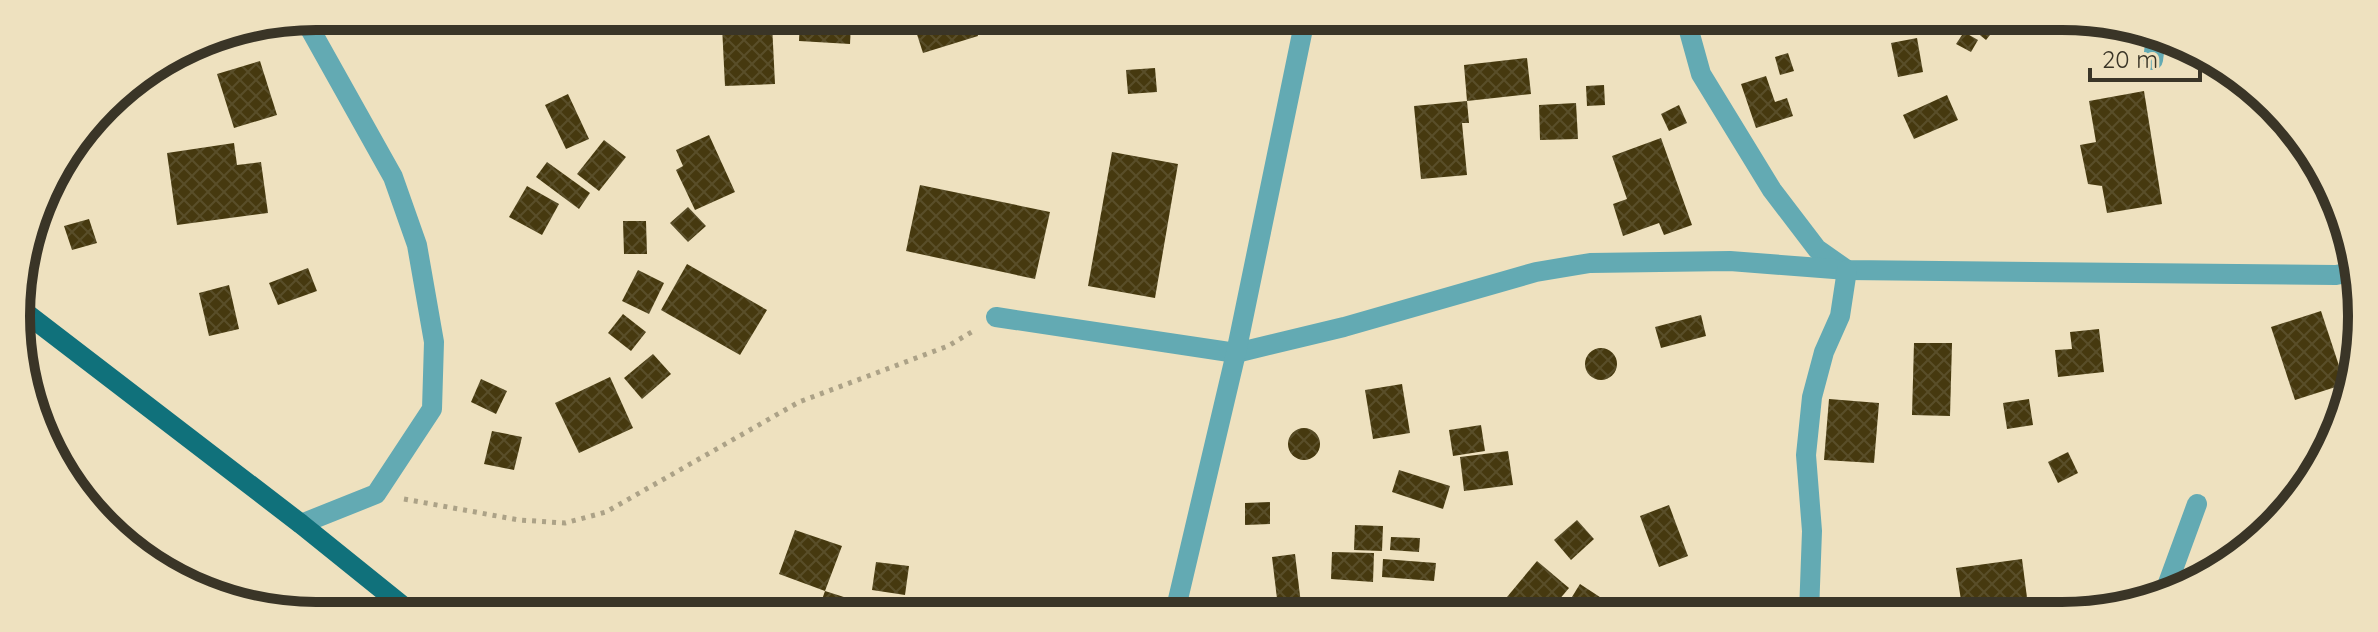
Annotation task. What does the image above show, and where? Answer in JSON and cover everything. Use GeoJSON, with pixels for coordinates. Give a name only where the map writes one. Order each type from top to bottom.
{"type":"FeatureCollection","features":[{"type":"Feature","properties":{"kind":"main road"},"geometry":{"type":"LineString","coordinates":[[30,316],[398,602]]}},
{"type":"Feature","properties":{"kind":"street"},"geometry":{"type":"LineString","coordinates":[[301,524],[376,494],[432,409],[434,342],[417,245],[393,177],[311,30]]}},
{"type":"Feature","properties":{"kind":"street"},"geometry":{"type":"LineString","coordinates":[[1177,602],[1236,353],[1303,30]]}},
{"type":"Feature","properties":{"kind":"street"},"geometry":{"type":"LineString","coordinates":[[1689,30],[1701,74],[1772,190],[1817,249],[1847,270]]}},
{"type":"Feature","properties":{"kind":"street"},"geometry":{"type":"LineString","coordinates":[[2153,60],[2155,45]]}},
{"type":"Feature","properties":{"kind":"street"},"geometry":{"type":"LineString","coordinates":[[996,317],[1236,353],[1344,327],[1536,272],[1590,263],[1730,261],[1847,270],[2320,275],[2345,272]]}},
{"type":"Feature","properties":{"kind":"street"},"geometry":{"type":"LineString","coordinates":[[1809,602],[1812,531],[1806,455],[1811,412],[1824,352],[1840,316],[1847,270]]}},
{"type":"Feature","properties":{"kind":"street"},"geometry":{"type":"LineString","coordinates":[[2169,581],[2197,504]]}},
{"type":"Feature","properties":{"kind":"path"},"geometry":{"type":"LineString","coordinates":[[376,494],[519,520],[565,523],[606,512],[799,402],[948,346],[996,317]]}},
{"type":"Feature","properties":{"kind":"building"},"geometry":{"type":"Polygon","coordinates":[[[722,30],[772,30],[775,84],[725,86],[722,30]]]}},
{"type":"Feature","properties":{"kind":"building"},"geometry":{"type":"Polygon","coordinates":[[[800,30],[851,30],[850,44],[799,41],[800,30]]]}},
{"type":"Feature","properties":{"kind":"building"},"geometry":{"type":"Polygon","coordinates":[[[916,30],[976,30],[978,36],[923,53],[916,30]]]}},
{"type":"Feature","properties":{"kind":"building"},"geometry":{"type":"Polygon","coordinates":[[[1974,30],[1994,30],[1986,40],[1974,30]]]}},
{"type":"Feature","properties":{"kind":"building"},"geometry":{"type":"Polygon","coordinates":[[[1964,32],[1978,40],[1971,52],[1956,44],[1964,32]]]}},
{"type":"Feature","properties":{"kind":"building"},"geometry":{"type":"Polygon","coordinates":[[[1917,38],[1923,72],[1898,77],[1891,43],[1917,38]]]}},
{"type":"Feature","properties":{"kind":"building"},"geometry":{"type":"Polygon","coordinates":[[[1788,53],[1794,71],[1780,75],[1775,57],[1788,53]]]}},
{"type":"Feature","properties":{"kind":"building"},"geometry":{"type":"Polygon","coordinates":[[[1527,58],[1531,94],[1467,101],[1464,65],[1527,58]]]}},
{"type":"Feature","properties":{"kind":"building"},"geometry":{"type":"Polygon","coordinates":[[[260,61],[277,115],[234,128],[217,74],[260,61]]]}},
{"type":"Feature","properties":{"kind":"building"},"geometry":{"type":"Polygon","coordinates":[[[1155,68],[1157,92],[1128,94],[1126,70],[1155,68]]]}},
{"type":"Feature","properties":{"kind":"building"},"geometry":{"type":"Polygon","coordinates":[[[1766,76],[1775,102],[1787,98],[1793,116],[1756,128],[1741,84],[1766,76]]]}},
{"type":"Feature","properties":{"kind":"building"},"geometry":{"type":"Polygon","coordinates":[[[1604,85],[1605,105],[1587,106],[1586,86],[1604,85]]]}},
{"type":"Feature","properties":{"kind":"building"},"geometry":{"type":"Polygon","coordinates":[[[2144,91],[2162,204],[2107,213],[2102,186],[2088,184],[2080,145],[2096,142],[2089,101],[2144,91]]]}},
{"type":"Feature","properties":{"kind":"building"},"geometry":{"type":"Polygon","coordinates":[[[568,94],[589,139],[566,149],[545,105],[568,94]]]}},
{"type":"Feature","properties":{"kind":"building"},"geometry":{"type":"Polygon","coordinates":[[[1947,95],[1958,120],[1914,139],[1903,115],[1947,95]]]}},
{"type":"Feature","properties":{"kind":"building"},"geometry":{"type":"Polygon","coordinates":[[[1467,101],[1469,123],[1462,123],[1467,175],[1421,179],[1414,106],[1467,101]]]}},
{"type":"Feature","properties":{"kind":"building"},"geometry":{"type":"Polygon","coordinates":[[[1576,103],[1578,139],[1540,140],[1539,105],[1576,103]]]}},
{"type":"Feature","properties":{"kind":"building"},"geometry":{"type":"Polygon","coordinates":[[[1679,105],[1687,123],[1669,131],[1661,114],[1679,105]]]}},
{"type":"Feature","properties":{"kind":"building"},"geometry":{"type":"Polygon","coordinates":[[[709,135],[735,192],[695,210],[676,170],[683,166],[676,150],[709,135]]]}},
{"type":"Feature","properties":{"kind":"building"},"geometry":{"type":"Polygon","coordinates":[[[1661,138],[1692,225],[1664,235],[1659,223],[1623,236],[1613,204],[1627,199],[1612,156],[1661,138]]]}},
{"type":"Feature","properties":{"kind":"building"},"geometry":{"type":"Polygon","coordinates":[[[604,140],[626,157],[599,191],[577,174],[604,140]]]}},
{"type":"Feature","properties":{"kind":"building"},"geometry":{"type":"Polygon","coordinates":[[[234,143],[237,165],[261,162],[268,213],[177,225],[167,153],[234,143]]]}},
{"type":"Feature","properties":{"kind":"building"},"geometry":{"type":"Polygon","coordinates":[[[1112,152],[1178,164],[1155,298],[1088,286],[1112,152]]]}},
{"type":"Feature","properties":{"kind":"building"},"geometry":{"type":"Polygon","coordinates":[[[547,162],[590,193],[579,209],[536,177],[547,162]]]}},
{"type":"Feature","properties":{"kind":"building"},"geometry":{"type":"Polygon","coordinates":[[[920,185],[1050,212],[1035,279],[906,251],[920,185]]]}},
{"type":"Feature","properties":{"kind":"building"},"geometry":{"type":"Polygon","coordinates":[[[527,186],[559,204],[542,235],[509,217],[527,186]]]}},
{"type":"Feature","properties":{"kind":"building"},"geometry":{"type":"Polygon","coordinates":[[[688,207],[706,226],[688,242],[670,223],[688,207]]]}},
{"type":"Feature","properties":{"kind":"building"},"geometry":{"type":"Polygon","coordinates":[[[89,219],[97,243],[72,250],[64,226],[89,219]]]}},
{"type":"Feature","properties":{"kind":"building"},"geometry":{"type":"Polygon","coordinates":[[[623,221],[646,221],[647,254],[624,254],[623,221]]]}},
{"type":"Feature","properties":{"kind":"building"},"geometry":{"type":"Polygon","coordinates":[[[687,264],[767,310],[740,355],[661,310],[687,264]]]}},
{"type":"Feature","properties":{"kind":"building"},"geometry":{"type":"Polygon","coordinates":[[[308,268],[317,291],[278,305],[269,283],[308,268]]]}},
{"type":"Feature","properties":{"kind":"building"},"geometry":{"type":"Polygon","coordinates":[[[638,270],[664,283],[649,314],[622,301],[638,270]]]}},
{"type":"Feature","properties":{"kind":"building"},"geometry":{"type":"Polygon","coordinates":[[[229,285],[239,329],[209,336],[199,293],[229,285]]]}},
{"type":"Feature","properties":{"kind":"building"},"geometry":{"type":"Polygon","coordinates":[[[2321,311],[2342,375],[2339,386],[2295,400],[2271,327],[2321,311]]]}},
{"type":"Feature","properties":{"kind":"building"},"geometry":{"type":"Polygon","coordinates":[[[623,314],[646,332],[631,351],[608,333],[623,314]]]}},
{"type":"Feature","properties":{"kind":"building"},"geometry":{"type":"Polygon","coordinates":[[[1701,315],[1706,336],[1661,348],[1655,327],[1701,315]]]}},
{"type":"Feature","properties":{"kind":"building"},"geometry":{"type":"Polygon","coordinates":[[[2099,329],[2104,372],[2058,377],[2055,350],[2072,349],[2070,332],[2099,329]]]}},
{"type":"Feature","properties":{"kind":"building"},"geometry":{"type":"Polygon","coordinates":[[[1914,343],[1952,343],[1950,416],[1912,415],[1914,343]]]}},
{"type":"Feature","properties":{"kind":"building"},"geometry":{"type":"Polygon","coordinates":[[[1601,348],[1612,353],[1617,364],[1612,375],[1601,380],[1590,375],[1585,364],[1590,353],[1601,348]]]}},
{"type":"Feature","properties":{"kind":"building"},"geometry":{"type":"Polygon","coordinates":[[[653,354],[671,374],[642,399],[624,378],[653,354]]]}},
{"type":"Feature","properties":{"kind":"building"},"geometry":{"type":"Polygon","coordinates":[[[610,377],[633,428],[579,453],[555,403],[610,377]]]}},
{"type":"Feature","properties":{"kind":"building"},"geometry":{"type":"Polygon","coordinates":[[[481,379],[507,391],[496,414],[471,402],[481,379]]]}},
{"type":"Feature","properties":{"kind":"building"},"geometry":{"type":"Polygon","coordinates":[[[1402,384],[1410,433],[1373,439],[1365,390],[1402,384]]]}},
{"type":"Feature","properties":{"kind":"building"},"geometry":{"type":"Polygon","coordinates":[[[1829,399],[1879,403],[1874,463],[1824,460],[1829,399]]]}},
{"type":"Feature","properties":{"kind":"building"},"geometry":{"type":"Polygon","coordinates":[[[2029,399],[2033,425],[2007,429],[2003,403],[2029,399]]]}},
{"type":"Feature","properties":{"kind":"building"},"geometry":{"type":"Polygon","coordinates":[[[1481,425],[1485,451],[1453,456],[1449,430],[1481,425]]]}},
{"type":"Feature","properties":{"kind":"building"},"geometry":{"type":"Polygon","coordinates":[[[1304,428],[1315,433],[1320,444],[1315,455],[1304,460],[1293,455],[1288,444],[1293,433],[1304,428]]]}},
{"type":"Feature","properties":{"kind":"building"},"geometry":{"type":"Polygon","coordinates":[[[492,431],[522,437],[514,470],[484,464],[492,431]]]}},
{"type":"Feature","properties":{"kind":"building"},"geometry":{"type":"Polygon","coordinates":[[[1508,451],[1513,485],[1464,491],[1460,457],[1508,451]]]}},
{"type":"Feature","properties":{"kind":"building"},"geometry":{"type":"Polygon","coordinates":[[[2068,452],[2078,473],[2058,483],[2048,462],[2068,452]]]}},
{"type":"Feature","properties":{"kind":"building"},"geometry":{"type":"Polygon","coordinates":[[[1399,470],[1450,486],[1443,509],[1392,492],[1399,470]]]}},
{"type":"Feature","properties":{"kind":"building"},"geometry":{"type":"Polygon","coordinates":[[[1270,502],[1270,524],[1245,525],[1245,503],[1270,502]]]}},
{"type":"Feature","properties":{"kind":"building"},"geometry":{"type":"Polygon","coordinates":[[[1669,505],[1688,556],[1659,567],[1640,516],[1669,505]]]}},
{"type":"Feature","properties":{"kind":"building"},"geometry":{"type":"Polygon","coordinates":[[[1577,520],[1594,539],[1571,560],[1554,540],[1577,520]]]}},
{"type":"Feature","properties":{"kind":"building"},"geometry":{"type":"Polygon","coordinates":[[[1355,525],[1383,526],[1382,551],[1354,550],[1355,525]]]}},
{"type":"Feature","properties":{"kind":"building"},"geometry":{"type":"Polygon","coordinates":[[[795,530],[842,546],[825,591],[779,574],[795,530]]]}},
{"type":"Feature","properties":{"kind":"building"},"geometry":{"type":"Polygon","coordinates":[[[1391,537],[1420,538],[1419,552],[1390,550],[1391,537]]]}},
{"type":"Feature","properties":{"kind":"building"},"geometry":{"type":"Polygon","coordinates":[[[1332,552],[1374,553],[1373,582],[1331,579],[1332,552]]]}},
{"type":"Feature","properties":{"kind":"building"},"geometry":{"type":"Polygon","coordinates":[[[1295,554],[1301,602],[1277,602],[1272,557],[1295,554]]]}},
{"type":"Feature","properties":{"kind":"building"},"geometry":{"type":"Polygon","coordinates":[[[1383,559],[1436,563],[1434,581],[1382,577],[1383,559]]]}},
{"type":"Feature","properties":{"kind":"building"},"geometry":{"type":"Polygon","coordinates":[[[2022,559],[2028,602],[1961,602],[1956,568],[2022,559]]]}},
{"type":"Feature","properties":{"kind":"building"},"geometry":{"type":"Polygon","coordinates":[[[1537,561],[1569,588],[1557,602],[1513,602],[1507,597],[1537,561]]]}},
{"type":"Feature","properties":{"kind":"building"},"geometry":{"type":"Polygon","coordinates":[[[876,562],[909,566],[905,595],[872,590],[876,562]]]}},
{"type":"Feature","properties":{"kind":"building"},"geometry":{"type":"Polygon","coordinates":[[[1580,584],[1607,602],[1569,602],[1580,584]]]}},
{"type":"Feature","properties":{"kind":"building"},"geometry":{"type":"Polygon","coordinates":[[[825,591],[847,598],[845,602],[821,602],[825,591]]]}}]}
